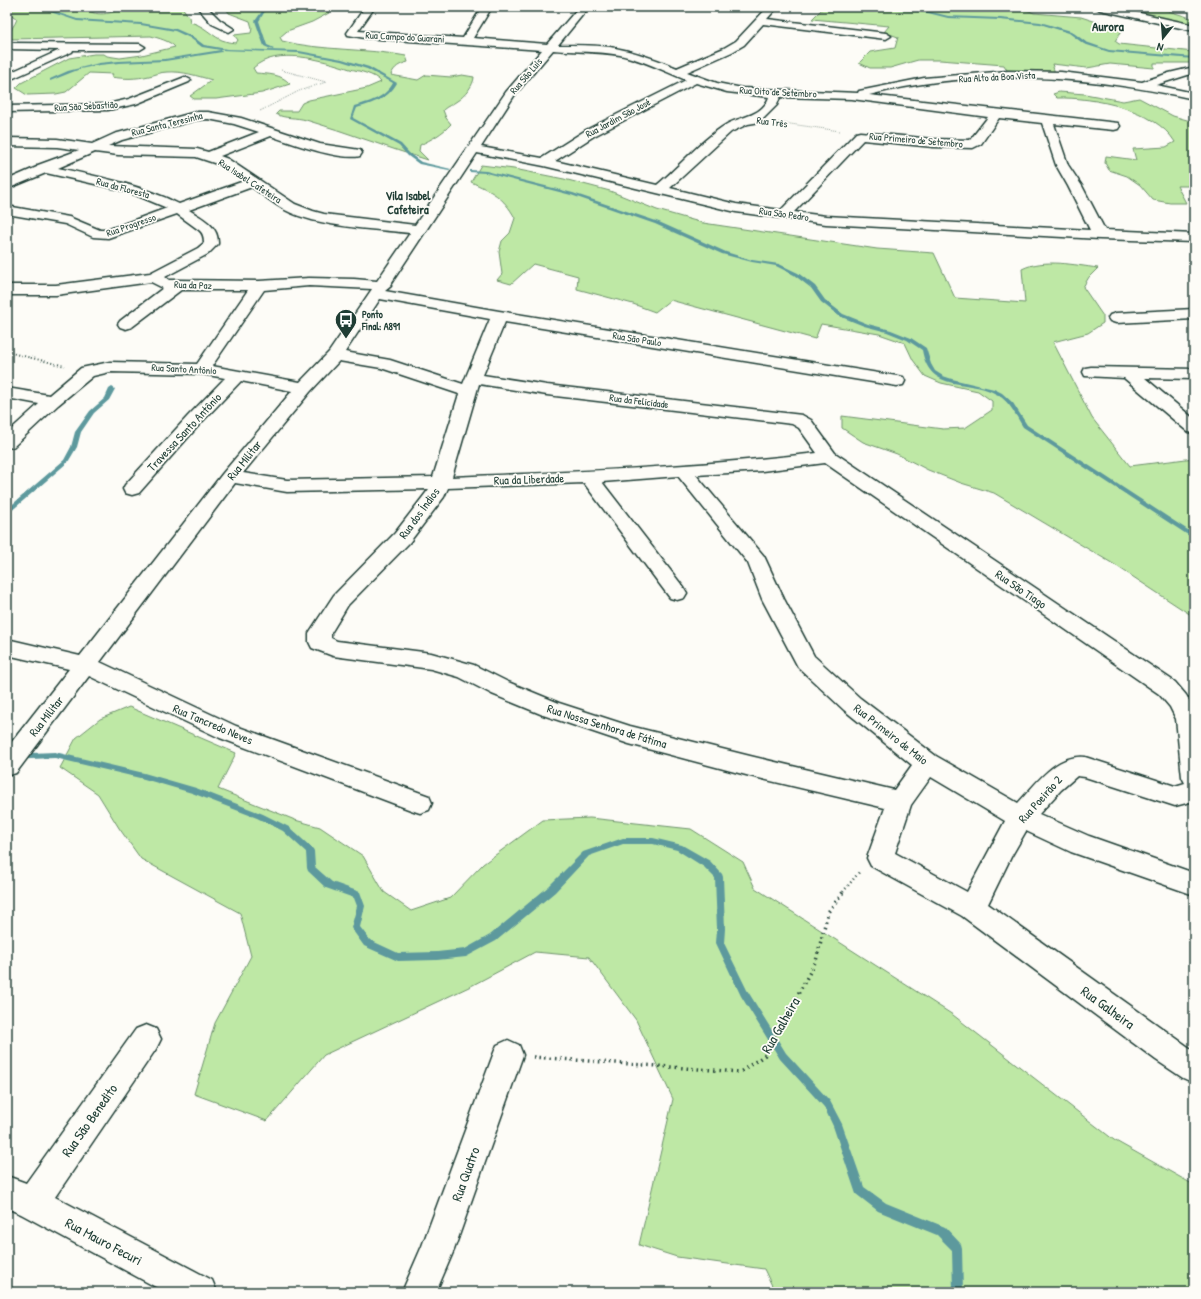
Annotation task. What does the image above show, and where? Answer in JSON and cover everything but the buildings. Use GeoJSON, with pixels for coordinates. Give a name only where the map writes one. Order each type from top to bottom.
{"type":"FeatureCollection","features":[{"type":"Feature","properties":{"kind":"street"},"geometry":{"type":"LineString","coordinates":[[202,7],[216,22],[229,30]]}},
{"type":"Feature","properties":{"kind":"street","name":"Rua Campo do Guarani"},"geometry":{"type":"LineString","coordinates":[[370,7],[352,33],[365,35],[467,40]]}},
{"type":"Feature","properties":{"kind":"street"},"geometry":{"type":"LineString","coordinates":[[467,40],[487,7]]}},
{"type":"Feature","properties":{"kind":"street","name":"Rua São Luís"},"geometry":{"type":"LineString","coordinates":[[474,149],[510,94],[584,7]]}},
{"type":"Feature","properties":{"kind":"street"},"geometry":{"type":"LineString","coordinates":[[678,72],[728,50],[740,43],[773,7]]}},
{"type":"Feature","properties":{"kind":"street"},"geometry":{"type":"LineString","coordinates":[[1100,7],[1194,28]]}},
{"type":"Feature","properties":{"kind":"street"},"geometry":{"type":"LineString","coordinates":[[1133,14],[1149,7]]}},
{"type":"Feature","properties":{"kind":"street"},"geometry":{"type":"LineString","coordinates":[[761,21],[886,36]]}},
{"type":"Feature","properties":{"kind":"street","name":"Rua Oito de Setembro"},"geometry":{"type":"LineString","coordinates":[[467,40],[620,52],[678,72],[694,80],[726,89],[751,93],[850,96],[1047,121],[1114,126]]}},
{"type":"Feature","properties":{"kind":"street"},"geometry":{"type":"LineString","coordinates":[[7,46],[140,47]]}},
{"type":"Feature","properties":{"kind":"street"},"geometry":{"type":"LineString","coordinates":[[7,78],[75,47]]}},
{"type":"Feature","properties":{"kind":"street","name":"Rua Alto da Boa Vista"},"geometry":{"type":"LineString","coordinates":[[1144,85],[1172,75],[1194,70]]}},
{"type":"Feature","properties":{"kind":"street","name":"Rua Alto da Boa Vista"},"geometry":{"type":"LineString","coordinates":[[850,96],[887,87],[932,81],[1017,74],[1089,79],[1144,85],[1194,96]]}},
{"type":"Feature","properties":{"kind":"street","name":"Rua São Sebastião"},"geometry":{"type":"LineString","coordinates":[[7,108],[108,107],[132,102],[185,80]]}},
{"type":"Feature","properties":{"kind":"street","name":"Rua Jardim São José"},"geometry":{"type":"LineString","coordinates":[[544,162],[590,133],[694,80]]}},
{"type":"Feature","properties":{"kind":"street"},"geometry":{"type":"LineString","coordinates":[[756,119],[773,102],[776,93]]}},
{"type":"Feature","properties":{"kind":"street","name":"Rua Santa Teresinha"},"geometry":{"type":"LineString","coordinates":[[7,184],[118,137],[196,116],[214,115],[309,145],[356,153]]}},
{"type":"Feature","properties":{"kind":"street","name":"Rua Primeiro de Setembro"},"geometry":{"type":"LineString","coordinates":[[784,215],[860,136],[933,143],[972,144],[977,141],[995,115]]}},
{"type":"Feature","properties":{"kind":"street","name":"Rua Três"},"geometry":{"type":"LineString","coordinates":[[661,189],[732,126],[748,120],[756,119]]}},
{"type":"Feature","properties":{"kind":"street"},"geometry":{"type":"LineString","coordinates":[[1047,121],[1062,165],[1100,235]]}},
{"type":"Feature","properties":{"kind":"street"},"geometry":{"type":"LineString","coordinates":[[210,156],[269,132]]}},
{"type":"Feature","properties":{"kind":"street","name":"Rua Isabel Cafeteira"},"geometry":{"type":"LineString","coordinates":[[7,142],[57,143],[90,148],[139,152],[197,153],[210,156],[224,162],[290,207],[308,214],[323,218],[418,230]]}},
{"type":"Feature","properties":{"kind":"street","name":"Rua São Pedro"},"geometry":{"type":"LineString","coordinates":[[474,149],[544,162],[736,208],[784,215],[842,221],[1100,235],[1121,232],[1151,236],[1194,238]]}},
{"type":"Feature","properties":{"kind":"street","name":"Rua Militar"},"geometry":{"type":"LineString","coordinates":[[7,766],[230,478],[304,388],[335,355],[474,149]]}},
{"type":"Feature","properties":{"kind":"street","name":"Rua da Floresta"},"geometry":{"type":"LineString","coordinates":[[43,168],[148,194],[179,208],[209,230],[212,237],[212,244],[203,251],[154,277]]}},
{"type":"Feature","properties":{"kind":"street","name":"Rua Progresso"},"geometry":{"type":"LineString","coordinates":[[7,210],[69,221],[102,235],[116,232],[254,182]]}},
{"type":"Feature","properties":{"kind":"street"},"geometry":{"type":"LineString","coordinates":[[1089,213],[1121,232]]}},
{"type":"Feature","properties":{"kind":"street"},"geometry":{"type":"LineString","coordinates":[[7,290],[56,290],[154,277]]}},
{"type":"Feature","properties":{"kind":"street","name":"Rua da Paz"},"geometry":{"type":"LineString","coordinates":[[154,277],[165,284],[176,285],[259,286],[308,282],[354,283],[380,290]]}},
{"type":"Feature","properties":{"kind":"street"},"geometry":{"type":"LineString","coordinates":[[126,324],[176,285]]}},
{"type":"Feature","properties":{"kind":"street"},"geometry":{"type":"LineString","coordinates":[[202,368],[259,286]]}},
{"type":"Feature","properties":{"kind":"street","name":"Rua São Paulo"},"geometry":{"type":"LineString","coordinates":[[380,290],[499,316],[897,381]]}},
{"type":"Feature","properties":{"kind":"street"},"geometry":{"type":"LineString","coordinates":[[1116,318],[1194,314]]}},
{"type":"Feature","properties":{"kind":"street","name":"Rua dos Índios"},"geometry":{"type":"LineString","coordinates":[[320,642],[320,633],[341,600],[402,538],[437,493],[471,385],[499,316]]}},
{"type":"Feature","properties":{"kind":"street","name":"Rua da Felicidade"},"geometry":{"type":"LineString","coordinates":[[335,355],[384,364],[471,385],[548,390],[783,417],[796,419],[805,424]]}},
{"type":"Feature","properties":{"kind":"street","name":"Rua Santo Antônio"},"geometry":{"type":"LineString","coordinates":[[87,372],[110,367],[202,368],[304,388]]}},
{"type":"Feature","properties":{"kind":"street"},"geometry":{"type":"LineString","coordinates":[[7,443],[52,401],[87,372]]}},
{"type":"Feature","properties":{"kind":"street"},"geometry":{"type":"LineString","coordinates":[[1091,372],[1130,374],[1194,374]]}},
{"type":"Feature","properties":{"kind":"street"},"geometry":{"type":"LineString","coordinates":[[1130,374],[1194,428]]}},
{"type":"Feature","properties":{"kind":"street","name":"Travessa Santo Antônio"},"geometry":{"type":"LineString","coordinates":[[132,489],[194,420],[237,376]]}},
{"type":"Feature","properties":{"kind":"street"},"geometry":{"type":"LineString","coordinates":[[7,393],[52,401]]}},
{"type":"Feature","properties":{"kind":"street","name":"Rua São Tiago"},"geometry":{"type":"LineString","coordinates":[[805,424],[829,457],[1167,688],[1178,701],[1188,719],[1194,777]]}},
{"type":"Feature","properties":{"kind":"street","name":"Rua da Liberdade"},"geometry":{"type":"LineString","coordinates":[[230,478],[287,486],[441,483],[589,477],[683,471],[762,465],[829,457]]}},
{"type":"Feature","properties":{"kind":"street","name":"Rua Primeiro de Maio"},"geometry":{"type":"LineString","coordinates":[[683,471],[757,561],[773,600],[806,661],[852,704],[927,763],[1021,817],[1080,844],[1194,884]]}},
{"type":"Feature","properties":{"kind":"street"},"geometry":{"type":"LineString","coordinates":[[589,477],[677,593]]}},
{"type":"Feature","properties":{"kind":"street","name":"Rua Nossa Senhora de Fátima"},"geometry":{"type":"LineString","coordinates":[[320,642],[333,648],[431,661],[466,671],[500,688],[551,709],[629,735],[750,766],[900,801]]}},
{"type":"Feature","properties":{"kind":"street","name":"Rua Tancredo Neves"},"geometry":{"type":"LineString","coordinates":[[7,648],[86,665],[228,732],[420,803]]}},
{"type":"Feature","properties":{"kind":"street"},"geometry":{"type":"LineString","coordinates":[[880,858],[900,801],[927,763]]}},
{"type":"Feature","properties":{"kind":"street","name":"Rua Poeirão 2"},"geometry":{"type":"LineString","coordinates":[[972,908],[1002,849],[1021,817],[1052,783],[1068,769],[1076,766],[1184,794]]}},
{"type":"Feature","properties":{"kind":"street","name":"Rua Galheira"},"geometry":{"type":"LineString","coordinates":[[880,858],[972,908],[1160,1045],[1194,1068]]}},
{"type":"Feature","properties":{"kind":"street","name":"Rua São Benedito"},"geometry":{"type":"LineString","coordinates":[[19,1197],[146,1039]]}},
{"type":"Feature","properties":{"kind":"street","name":"Rua Quatro"},"geometry":{"type":"LineString","coordinates":[[419,1292],[437,1250],[508,1055]]}},
{"type":"Feature","properties":{"kind":"street","name":"Rua Mauro Fecuri"},"geometry":{"type":"LineString","coordinates":[[19,1197],[200,1292]]}},
{"type":"Feature","properties":{"kind":"path"},"geometry":{"type":"LineString","coordinates":[[240,123],[286,97],[326,82],[281,70]]}},
{"type":"Feature","properties":{"kind":"path","name":"Rua Três"},"geometry":{"type":"LineString","coordinates":[[756,119],[837,131],[860,136]]}},
{"type":"Feature","properties":{"kind":"path"},"geometry":{"type":"LineString","coordinates":[[7,352],[87,372]]}},
{"type":"Feature","properties":{"kind":"path","name":"Rua Galheira"},"geometry":{"type":"LineString","coordinates":[[508,1055],[740,1072],[765,1055],[816,961],[828,912],[861,870],[880,858]]}},
{"type":"Feature","properties":{"kind":"green space"},"geometry":{"type":"Polygon","coordinates":[[[12,7],[84,7],[93,13],[104,14],[115,12],[124,7],[182,7],[189,17],[190,22],[197,24],[222,40],[236,43],[238,40],[234,35],[251,33],[252,28],[250,21],[229,13],[225,7],[325,7],[329,13],[312,22],[287,31],[280,37],[282,41],[313,46],[391,53],[406,56],[408,62],[398,66],[391,75],[418,80],[426,75],[451,77],[462,75],[474,77],[474,80],[463,97],[443,110],[446,118],[451,124],[448,128],[420,145],[419,151],[428,160],[306,120],[283,117],[276,114],[279,111],[297,111],[302,103],[309,100],[367,88],[381,82],[367,73],[313,59],[287,56],[263,61],[253,68],[256,73],[279,76],[290,84],[262,93],[216,99],[194,99],[190,96],[212,80],[179,72],[162,72],[151,76],[130,78],[111,77],[113,74],[89,73],[66,92],[56,94],[27,95],[16,88],[21,83],[69,58],[104,54],[107,56],[120,58],[142,55],[175,47],[167,41],[151,36],[13,39],[7,37],[17,19],[9,13],[12,7]]]}},
{"type":"Feature","properties":{"kind":"green space"},"geometry":{"type":"Polygon","coordinates":[[[824,7],[1020,7],[1034,13],[1081,17],[1122,30],[1115,41],[1119,44],[1194,52],[1194,63],[1154,63],[1154,68],[1110,64],[1087,68],[1052,64],[1055,73],[1008,72],[1004,65],[940,60],[918,60],[890,68],[870,68],[859,63],[870,52],[895,48],[898,37],[884,32],[889,26],[812,19],[824,7]]]}},
{"type":"Feature","properties":{"kind":"green space"},"geometry":{"type":"Polygon","coordinates":[[[1156,7],[1194,19],[1194,26],[1139,14],[1156,7]]]}},
{"type":"Feature","properties":{"kind":"green space"},"geometry":{"type":"Polygon","coordinates":[[[1059,92],[1085,94],[1123,101],[1139,98],[1173,116],[1194,122],[1194,186],[1177,186],[1186,203],[1170,203],[1153,200],[1140,185],[1127,176],[1109,170],[1105,163],[1106,156],[1136,160],[1133,149],[1166,147],[1175,142],[1166,131],[1139,113],[1105,103],[1072,98],[1057,98],[1053,94],[1059,92]]]}},
{"type":"Feature","properties":{"kind":"green space"},"geometry":{"type":"Polygon","coordinates":[[[481,165],[514,169],[564,179],[610,191],[657,210],[703,223],[877,249],[934,253],[955,298],[1025,303],[1022,269],[1049,263],[1098,268],[1089,277],[1083,287],[1103,316],[1103,323],[1088,333],[1053,342],[1092,418],[1130,466],[1194,458],[1194,617],[1115,565],[994,493],[961,483],[928,470],[897,454],[863,442],[842,428],[842,416],[943,429],[965,428],[992,410],[992,401],[978,391],[941,383],[925,376],[913,360],[905,343],[879,334],[821,324],[815,339],[670,300],[655,312],[633,304],[577,289],[578,276],[533,264],[511,284],[497,280],[502,274],[499,252],[502,241],[510,233],[515,218],[502,200],[485,188],[471,182],[481,165]]]}},
{"type":"Feature","properties":{"kind":"green space"},"geometry":{"type":"Polygon","coordinates":[[[129,707],[236,753],[218,789],[295,820],[320,827],[363,856],[384,892],[411,911],[450,898],[483,864],[543,820],[590,818],[691,829],[743,862],[755,888],[953,1015],[1114,1140],[1194,1185],[1194,1292],[775,1292],[764,1269],[677,1257],[639,1245],[673,1099],[636,1020],[589,957],[535,952],[471,986],[324,1055],[267,1121],[194,1094],[215,1023],[251,956],[240,913],[141,859],[119,828],[98,794],[60,768],[76,738],[100,719],[129,707]]]}},
{"type":"Feature","properties":{"kind":"waterway"},"geometry":{"type":"LineString","coordinates":[[38,7],[77,20],[141,24],[176,30],[191,37],[203,46],[227,50],[299,52],[342,60],[368,68],[395,83],[384,96],[355,107],[351,118],[400,145],[409,155],[420,163],[449,169]]}},
{"type":"Feature","properties":{"kind":"waterway"},"geometry":{"type":"LineString","coordinates":[[881,7],[928,12],[948,17],[1000,19],[1040,23],[1070,32],[1085,43],[1109,51],[1194,58]]}},
{"type":"Feature","properties":{"kind":"waterway"},"geometry":{"type":"LineString","coordinates":[[265,8],[257,21],[266,46],[273,49]]}},
{"type":"Feature","properties":{"kind":"waterway"},"geometry":{"type":"LineString","coordinates":[[51,80],[60,75],[99,64],[129,61],[157,61],[221,51]]}},
{"type":"Feature","properties":{"kind":"waterway"},"geometry":{"type":"LineString","coordinates":[[470,171],[486,172],[572,194],[657,223],[724,253],[752,261],[777,265],[796,274],[813,287],[823,301],[841,315],[909,339],[924,349],[928,364],[933,372],[941,377],[950,381],[982,387],[1000,394],[1011,405],[1025,426],[1194,537]]}},
{"type":"Feature","properties":{"kind":"waterway"},"geometry":{"type":"LineString","coordinates":[[7,512],[66,461],[74,447],[78,432],[92,412],[107,399],[112,389]]}},
{"type":"Feature","properties":{"kind":"waterway"},"geometry":{"type":"LineString","coordinates":[[7,757],[55,755],[144,776],[193,790],[260,816],[286,829],[310,851],[311,868],[329,885],[357,895],[361,906],[355,928],[367,943],[398,957],[437,956],[466,953],[493,938],[552,889],[586,854],[623,841],[653,841],[679,847],[707,864],[719,877],[721,929],[720,943],[744,993],[783,1056],[827,1104],[837,1124],[860,1190],[882,1207],[941,1231],[957,1248],[958,1292]]}},
{"type":"Feature","properties":{"kind":"place","name":"Ponto Final: A891"},"geometry":{"type":"Point","coordinates":[346,340]}},
{"type":"Feature","properties":{"kind":"district","name":"Aurora"},"geometry":{"type":"Point","coordinates":[1108,26]}},
{"type":"Feature","properties":{"kind":"district","name":"Vila Isabel Cafeteira"},"geometry":{"type":"Point","coordinates":[408,202]}}]}
